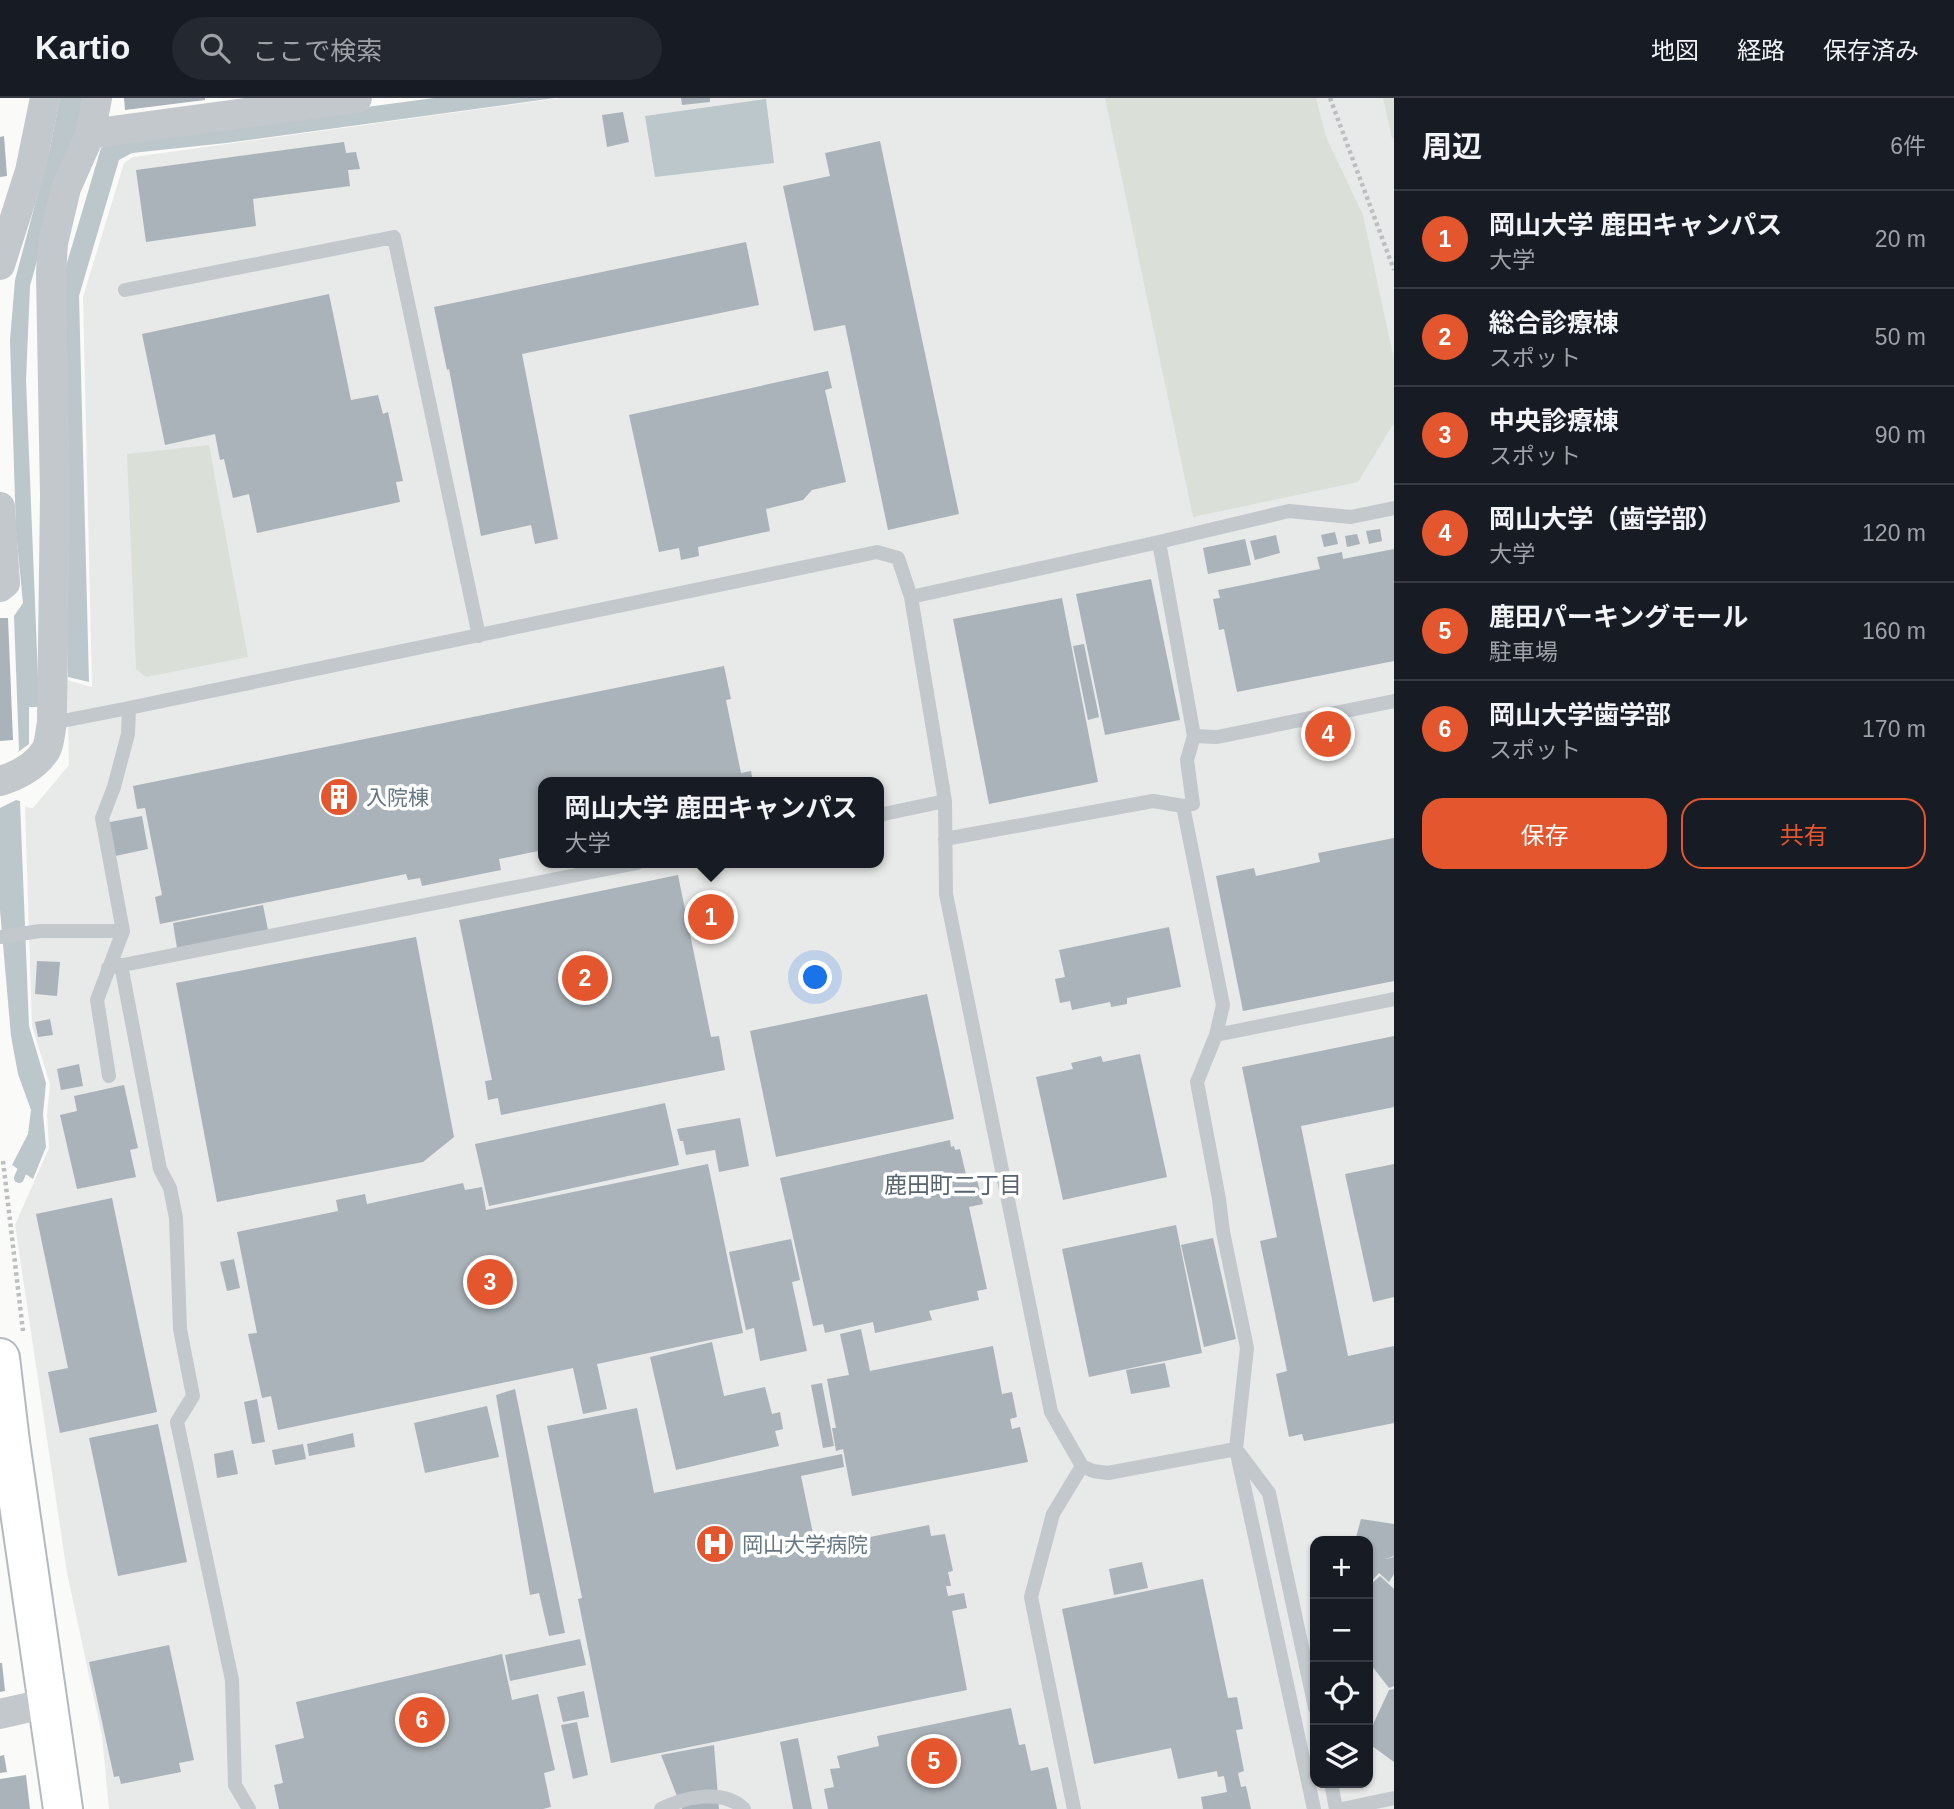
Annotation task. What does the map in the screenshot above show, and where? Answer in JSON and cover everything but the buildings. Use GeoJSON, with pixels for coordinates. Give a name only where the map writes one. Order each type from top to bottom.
{"type":"FeatureCollection","features":[{"type":"Feature","properties":{"kind":"street"},"geometry":{"type":"LineString","coordinates":[[0,264],[30,171],[45,98]]}},
{"type":"Feature","properties":{"kind":"street"},"geometry":{"type":"LineString","coordinates":[[0,781],[26,769],[50,735],[55,495],[51,274],[53,243],[66,188],[90,134],[97,98]]}},
{"type":"Feature","properties":{"kind":"street"},"geometry":{"type":"LineString","coordinates":[[90,134],[357,98]]}},
{"type":"Feature","properties":{"kind":"street"},"geometry":{"type":"LineString","coordinates":[[0,507],[5,583],[0,587]]}},
{"type":"Feature","properties":{"kind":"street"},"geometry":{"type":"LineString","coordinates":[[0,1358],[5,1444],[63,1809]]}},
{"type":"Feature","properties":{"kind":"street"},"geometry":{"type":"LineString","coordinates":[[0,1714],[48,1703]]}},
{"type":"Feature","properties":{"kind":"lane"},"geometry":{"type":"LineString","coordinates":[[125,289],[394,237],[479,636]]}},
{"type":"Feature","properties":{"kind":"lane"},"geometry":{"type":"LineString","coordinates":[[911,597],[1289,511],[1351,517],[1394,508]]}},
{"type":"Feature","properties":{"kind":"lane"},"geometry":{"type":"LineString","coordinates":[[945,839],[1153,801],[1183,806],[1193,804],[1187,760],[1194,736],[1159,542]]}},
{"type":"Feature","properties":{"kind":"lane"},"geometry":{"type":"LineString","coordinates":[[50,735],[129,708],[877,552],[898,558],[911,597],[945,801],[946,894],[1051,1412],[1082,1466],[1093,1471],[1108,1473],[1236,1449]]}},
{"type":"Feature","properties":{"kind":"lane"},"geometry":{"type":"LineString","coordinates":[[1194,736],[1217,737],[1394,701]]}},
{"type":"Feature","properties":{"kind":"lane"},"geometry":{"type":"LineString","coordinates":[[109,1076],[97,1000],[114,967],[123,931],[102,818],[114,787],[128,734],[129,708]]}},
{"type":"Feature","properties":{"kind":"lane"},"geometry":{"type":"LineString","coordinates":[[884,813],[945,801]]}},
{"type":"Feature","properties":{"kind":"lane"},"geometry":{"type":"LineString","coordinates":[[1183,806],[1223,1005],[1216,1035],[1197,1082],[1223,1232],[1247,1348],[1236,1449],[1314,1809]]}},
{"type":"Feature","properties":{"kind":"lane"},"geometry":{"type":"LineString","coordinates":[[114,967],[612,868]]}},
{"type":"Feature","properties":{"kind":"lane"},"geometry":{"type":"LineString","coordinates":[[0,937],[32,932],[123,931]]}},
{"type":"Feature","properties":{"kind":"lane"},"geometry":{"type":"LineString","coordinates":[[114,967],[160,1169],[170,1188],[176,1218],[180,1329],[193,1396],[177,1422],[232,1680],[235,1785],[249,1809]]}},
{"type":"Feature","properties":{"kind":"lane"},"geometry":{"type":"LineString","coordinates":[[1216,1035],[1394,999]]}},
{"type":"Feature","properties":{"kind":"lane"},"geometry":{"type":"LineString","coordinates":[[1236,1449],[1269,1493],[1310,1685]]}},
{"type":"Feature","properties":{"kind":"lane"},"geometry":{"type":"LineString","coordinates":[[1074,1809],[1031,1597],[1053,1514],[1082,1466]]}},
{"type":"Feature","properties":{"kind":"lane"},"geometry":{"type":"LineString","coordinates":[[1332,1788],[1336,1809]]}},
{"type":"Feature","properties":{"kind":"lane"},"geometry":{"type":"LineString","coordinates":[[662,1809],[686,1798],[718,1797],[730,1799],[744,1809]]}},
{"type":"Feature","properties":{"kind":"lane"},"geometry":{"type":"LineString","coordinates":[[1342,1809],[1394,1798]]}},
{"type":"Feature","properties":{"kind":"path"},"geometry":{"type":"LineString","coordinates":[[1329,98],[1394,270]]}},
{"type":"Feature","properties":{"kind":"shaded area"},"geometry":{"type":"Polygon","coordinates":[[[60,98],[87,98],[56,193],[30,286],[26,380],[39,702],[26,784],[20,802],[29,1026],[46,1083],[43,1114],[46,1147],[33,1179],[12,1165],[28,1134],[31,1110],[18,1074],[11,1036],[0,910],[0,802],[19,750],[14,616],[23,603],[16,531],[10,340],[15,280],[50,148],[60,98]]]}},
{"type":"Feature","properties":{"kind":"shaded area"},"geometry":{"type":"Polygon","coordinates":[[[434,98],[555,98],[226,143],[132,153],[119,160],[79,296],[89,682],[68,677],[61,283],[101,148],[120,140],[434,98]]]}},
{"type":"Feature","properties":{"kind":"shaded area"},"geometry":{"type":"Polygon","coordinates":[[[561,98],[1394,98],[1394,1809],[109,1809],[102,1736],[67,1573],[15,1225],[49,1148],[47,1114],[50,1084],[32,1026],[25,807],[33,808],[69,765],[67,680],[92,687],[83,297],[124,163],[133,157],[561,98]]]}},
{"type":"Feature","properties":{"kind":"shaded area"},"geometry":{"type":"Polygon","coordinates":[[[1105,98],[1316,98],[1326,137],[1363,215],[1394,360],[1394,423],[1358,482],[1193,517],[1105,98]]]}},
{"type":"Feature","properties":{"kind":"shaded area"},"geometry":{"type":"Polygon","coordinates":[[[1383,98],[1394,98],[1394,138],[1392,138],[1383,98]]]}},
{"type":"Feature","properties":{"kind":"shaded area"},"geometry":{"type":"Polygon","coordinates":[[[766,99],[774,163],[655,177],[645,116],[766,99]]]}},
{"type":"Feature","properties":{"kind":"shaded area"},"geometry":{"type":"Polygon","coordinates":[[[209,445],[248,657],[146,677],[136,669],[127,454],[209,445]]]}},
{"type":"Feature","properties":{"kind":"pier"},"geometry":{"type":"Polygon","coordinates":[[[29,707],[40,707],[36,770],[24,802],[16,800],[0,808],[0,792],[13,756],[29,744],[29,707]]]}},
{"type":"Feature","properties":{"kind":"waterway"},"geometry":{"type":"LineString","coordinates":[[19,1178],[27,1159]]}},
{"type":"Feature","properties":{"kind":"place","name":"岡山大学（歯学部）"},"geometry":{"type":"Point","coordinates":[1328,734]}},
{"type":"Feature","properties":{"kind":"place","name":"入院棟"},"geometry":{"type":"Point","coordinates":[339,797]}},
{"type":"Feature","properties":{"kind":"place","name":"岡山大学 鹿田キャンパス"},"geometry":{"type":"Point","coordinates":[711,917]}},
{"type":"Feature","properties":{"kind":"place","name":"総合診療棟"},"geometry":{"type":"Point","coordinates":[585,978]}},
{"type":"Feature","properties":{"kind":"place","name":"中央診療棟"},"geometry":{"type":"Point","coordinates":[490,1282]}},
{"type":"Feature","properties":{"kind":"place","name":"岡山大学病院"},"geometry":{"type":"Point","coordinates":[715,1544]}},
{"type":"Feature","properties":{"kind":"place","name":"岡山大学歯学部"},"geometry":{"type":"Point","coordinates":[422,1720]}},
{"type":"Feature","properties":{"kind":"place","name":"鹿田パーキングモール"},"geometry":{"type":"Point","coordinates":[934,1761]}},
{"type":"Feature","properties":{"kind":"district","name":"鹿田町二丁目"},"geometry":{"type":"Point","coordinates":[953,1185]}}]}
